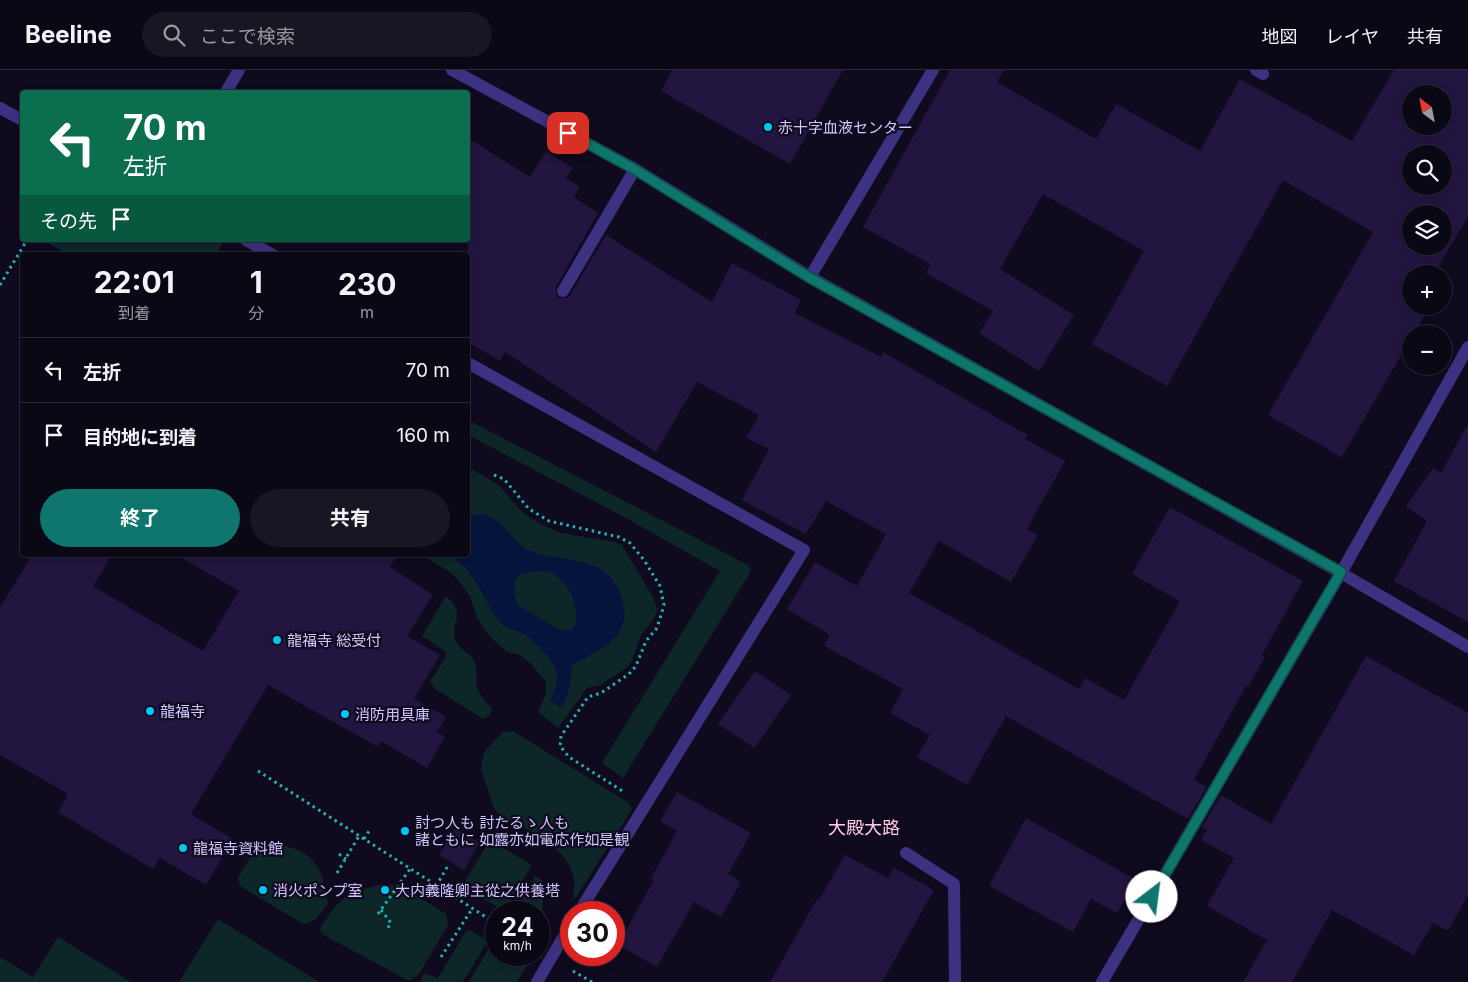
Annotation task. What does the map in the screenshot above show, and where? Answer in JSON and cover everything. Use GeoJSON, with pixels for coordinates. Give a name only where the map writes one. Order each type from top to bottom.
{"type":"FeatureCollection","features":[{"type":"Feature","properties":{"kind":"street"},"geometry":{"type":"LineString","coordinates":[[227,90],[240,70]]}},
{"type":"Feature","properties":{"kind":"street"},"geometry":{"type":"LineString","coordinates":[[452,70],[634,169],[810,278],[1341,572],[1468,647]]}},
{"type":"Feature","properties":{"kind":"street"},"geometry":{"type":"LineString","coordinates":[[810,278],[933,70]]}},
{"type":"Feature","properties":{"kind":"street"},"geometry":{"type":"LineString","coordinates":[[0,108],[20,119]]}},
{"type":"Feature","properties":{"kind":"street"},"geometry":{"type":"LineString","coordinates":[[563,291],[634,169]]}},
{"type":"Feature","properties":{"kind":"street"},"geometry":{"type":"LineString","coordinates":[[250,242],[268,252]]}},
{"type":"Feature","properties":{"kind":"street"},"geometry":{"type":"LineString","coordinates":[[1102,982],[1341,572],[1468,348]]}},
{"type":"Feature","properties":{"kind":"street"},"geometry":{"type":"LineString","coordinates":[[470,364],[804,550],[586,901]]}},
{"type":"Feature","properties":{"kind":"street"},"geometry":{"type":"LineString","coordinates":[[906,853],[954,884],[955,982]]}},
{"type":"Feature","properties":{"kind":"street"},"geometry":{"type":"LineString","coordinates":[[537,982],[560,943]]}},
{"type":"Feature","properties":{"kind":"path"},"geometry":{"type":"LineString","coordinates":[[0,285],[26,242]]}},
{"type":"Feature","properties":{"kind":"path"},"geometry":{"type":"LineString","coordinates":[[494,475],[504,480],[522,503],[549,521],[619,536],[630,543],[644,560],[660,586],[664,604],[657,628],[646,640],[636,666],[629,674],[601,693],[588,697],[561,736],[560,746],[569,757],[646,805]]}},
{"type":"Feature","properties":{"kind":"path"},"geometry":{"type":"LineString","coordinates":[[258,771],[485,916]]}},
{"type":"Feature","properties":{"kind":"path"},"geometry":{"type":"LineString","coordinates":[[364,839],[371,828]]}},
{"type":"Feature","properties":{"kind":"path"},"geometry":{"type":"LineString","coordinates":[[337,873],[359,836]]}},
{"type":"Feature","properties":{"kind":"path"},"geometry":{"type":"LineString","coordinates":[[339,854],[346,859]]}},
{"type":"Feature","properties":{"kind":"path"},"geometry":{"type":"LineString","coordinates":[[436,886],[449,864]]}},
{"type":"Feature","properties":{"kind":"path"},"geometry":{"type":"LineString","coordinates":[[378,914],[410,869]]}},
{"type":"Feature","properties":{"kind":"path"},"geometry":{"type":"LineString","coordinates":[[441,957],[472,908]]}},
{"type":"Feature","properties":{"kind":"path"},"geometry":{"type":"LineString","coordinates":[[381,910],[391,923],[386,930]]}},
{"type":"Feature","properties":{"kind":"green space"},"geometry":{"type":"Polygon","coordinates":[[[46,242],[218,242],[222,244],[218,252],[64,252],[46,242]]]}},
{"type":"Feature","properties":{"kind":"green space"},"geometry":{"type":"Polygon","coordinates":[[[470,421],[748,565],[751,571],[623,778],[602,763],[720,571],[624,517],[470,436],[470,421]]]}},
{"type":"Feature","properties":{"kind":"green space"},"geometry":{"type":"Polygon","coordinates":[[[473,470],[499,485],[521,511],[538,523],[561,533],[622,545],[654,599],[657,610],[655,617],[641,635],[632,661],[625,669],[600,685],[587,688],[558,728],[538,712],[546,693],[546,682],[533,666],[520,655],[506,651],[489,636],[477,618],[470,596],[453,574],[425,557],[470,557],[470,471],[473,470]]]}},
{"type":"Feature","properties":{"kind":"green space"},"geometry":{"type":"Polygon","coordinates":[[[446,596],[456,608],[455,639],[458,645],[475,662],[478,690],[492,709],[490,715],[483,719],[434,688],[430,681],[446,657],[446,652],[422,636],[446,596]]]}},
{"type":"Feature","properties":{"kind":"green space"},"geometry":{"type":"Polygon","coordinates":[[[513,731],[629,803],[632,809],[575,899],[573,898],[574,879],[570,867],[555,847],[499,815],[494,808],[481,769],[484,752],[503,732],[513,731]]]}},
{"type":"Feature","properties":{"kind":"green space"},"geometry":{"type":"Polygon","coordinates":[[[490,840],[532,865],[510,901],[487,901],[462,886],[490,840]]]}},
{"type":"Feature","properties":{"kind":"green space"},"geometry":{"type":"Polygon","coordinates":[[[272,844],[297,850],[313,861],[318,869],[326,890],[328,904],[315,920],[303,924],[240,886],[238,877],[253,853],[272,844]]]}},
{"type":"Feature","properties":{"kind":"green space"},"geometry":{"type":"Polygon","coordinates":[[[535,876],[543,881],[543,901],[519,901],[535,876]]]}},
{"type":"Feature","properties":{"kind":"green space"},"geometry":{"type":"Polygon","coordinates":[[[384,884],[404,888],[446,914],[448,925],[419,974],[409,981],[322,934],[320,928],[339,902],[346,897],[361,890],[384,884]]]}},
{"type":"Feature","properties":{"kind":"green space"},"geometry":{"type":"Polygon","coordinates":[[[218,919],[319,982],[179,982],[218,919]]]}},
{"type":"Feature","properties":{"kind":"green space"},"geometry":{"type":"Polygon","coordinates":[[[470,930],[485,939],[485,946],[463,982],[420,982],[424,973],[438,978],[466,931],[470,930]]]}},
{"type":"Feature","properties":{"kind":"green space"},"geometry":{"type":"Polygon","coordinates":[[[58,937],[131,982],[0,982],[0,957],[33,977],[58,937]]]}},
{"type":"Feature","properties":{"kind":"green space"},"geometry":{"type":"Polygon","coordinates":[[[485,955],[485,966],[527,966],[517,982],[469,982],[485,955]]]}},
{"type":"Feature","properties":{"kind":"water"},"geometry":{"type":"Polygon","coordinates":[[[482,514],[499,522],[525,548],[533,552],[597,567],[613,581],[623,601],[623,623],[619,633],[607,645],[572,665],[568,695],[561,707],[550,701],[557,678],[554,666],[550,660],[528,637],[505,627],[501,623],[473,577],[458,561],[451,557],[470,557],[470,516],[482,514]],[[549,572],[520,575],[515,580],[514,594],[518,605],[564,631],[573,629],[576,622],[576,613],[568,588],[556,576],[549,572]]]}},
{"type":"Feature","properties":{"kind":"building","name":"赤十字血液センター"},"geometry":{"type":"Polygon","coordinates":[[[672,70],[843,70],[790,164],[661,91],[672,70]]]}},
{"type":"Feature","properties":{"kind":"building"},"geometry":{"type":"Polygon","coordinates":[[[950,70],[1004,70],[997,82],[1096,139],[1116,104],[1200,151],[1240,79],[1352,141],[1394,70],[1468,70],[1468,217],[1452,244],[1452,205],[1402,205],[1402,255],[1445,255],[1439,265],[1402,265],[1402,315],[1425,315],[1419,325],[1402,325],[1402,354],[1342,457],[1268,415],[1373,232],[1283,180],[1167,386],[1092,344],[1144,251],[1043,194],[1000,269],[1074,315],[1039,371],[979,333],[993,311],[926,273],[930,264],[863,227],[950,70]]]}},
{"type":"Feature","properties":{"kind":"building"},"geometry":{"type":"Polygon","coordinates":[[[470,139],[530,177],[546,151],[573,168],[566,178],[580,187],[574,197],[598,213],[556,287],[556,295],[559,298],[567,298],[570,295],[606,235],[712,302],[732,263],[801,300],[795,313],[881,357],[883,352],[1027,435],[1025,439],[1065,461],[1027,529],[1038,535],[1011,582],[939,541],[909,593],[1079,689],[1085,678],[1124,700],[1180,601],[1132,574],[1170,507],[1303,581],[1262,655],[1265,657],[1248,687],[1246,686],[1194,780],[1207,787],[1188,819],[1006,716],[967,785],[917,757],[930,735],[890,713],[903,689],[824,646],[830,635],[787,609],[815,562],[857,586],[886,534],[826,501],[806,534],[742,500],[769,449],[746,438],[759,415],[697,382],[656,452],[505,352],[500,361],[470,343],[470,252],[468,252],[468,242],[470,242],[470,139]]]}},
{"type":"Feature","properties":{"kind":"building"},"geometry":{"type":"Polygon","coordinates":[[[1468,424],[1468,622],[1394,581],[1427,521],[1406,506],[1433,468],[1441,473],[1468,424]]]}},
{"type":"Feature","properties":{"kind":"building"},"geometry":{"type":"Polygon","coordinates":[[[31,557],[111,557],[93,586],[203,651],[239,591],[180,557],[396,557],[390,567],[433,595],[407,636],[440,655],[414,699],[446,717],[437,732],[445,737],[427,768],[381,741],[378,747],[268,685],[191,814],[233,839],[206,885],[160,858],[153,869],[58,812],[68,794],[0,755],[0,608],[31,557]]]}},
{"type":"Feature","properties":{"kind":"building"},"geometry":{"type":"Polygon","coordinates":[[[1366,656],[1468,713],[1468,895],[1448,931],[1433,923],[1414,955],[1332,910],[1292,982],[1243,982],[1267,940],[1207,906],[1234,858],[1201,840],[1207,829],[1202,827],[1221,795],[1271,824],[1366,656]]]}},
{"type":"Feature","properties":{"kind":"building"},"geometry":{"type":"Polygon","coordinates":[[[755,671],[791,695],[755,748],[718,724],[755,671]]]}},
{"type":"Feature","properties":{"kind":"building"},"geometry":{"type":"Polygon","coordinates":[[[677,792],[751,833],[728,874],[741,882],[721,917],[694,902],[657,967],[625,949],[625,932],[654,880],[651,878],[677,831],[660,821],[677,792]]]}},
{"type":"Feature","properties":{"kind":"building"},"geometry":{"type":"Polygon","coordinates":[[[1026,818],[1136,880],[1117,913],[1091,899],[1073,932],[989,886],[1026,818]]]}},
{"type":"Feature","properties":{"kind":"building"},"geometry":{"type":"Polygon","coordinates":[[[455,828],[479,843],[464,870],[439,855],[455,828]]]}},
{"type":"Feature","properties":{"kind":"building"},"geometry":{"type":"Polygon","coordinates":[[[845,855],[888,878],[894,868],[934,890],[882,982],[770,982],[817,899],[819,900],[845,855]]]}},
{"type":"Feature","properties":{"kind":"place","name":"赤十字血液センター"},"geometry":{"type":"Point","coordinates":[768,127]}},
{"type":"Feature","properties":{"kind":"place","name":"龍福寺 総受付"},"geometry":{"type":"Point","coordinates":[277,640]}},
{"type":"Feature","properties":{"kind":"place","name":"龍福寺"},"geometry":{"type":"Point","coordinates":[150,711]}},
{"type":"Feature","properties":{"kind":"place","name":"消防用具庫"},"geometry":{"type":"Point","coordinates":[345,714]}},
{"type":"Feature","properties":{"kind":"place","name":"討つ人も 討たるゝ人も 諸ともに 如露亦如電応作如是観"},"geometry":{"type":"Point","coordinates":[405,831]}},
{"type":"Feature","properties":{"kind":"place","name":"龍福寺資料館"},"geometry":{"type":"Point","coordinates":[183,848]}},
{"type":"Feature","properties":{"kind":"place","name":"消火ポンプ室"},"geometry":{"type":"Point","coordinates":[263,890]}},
{"type":"Feature","properties":{"kind":"place","name":"大内義隆卿主從之供養塔"},"geometry":{"type":"Point","coordinates":[385,890]}},
{"type":"Feature","properties":{"kind":"district","name":"大殿大路"},"geometry":{"type":"Point","coordinates":[864,827]}},
{"type":"Feature","properties":{"kind":"route"},"geometry":{"type":"LineString","coordinates":[[568,133],[634,169],[810,278],[1341,572],[1152,897]]}}]}
